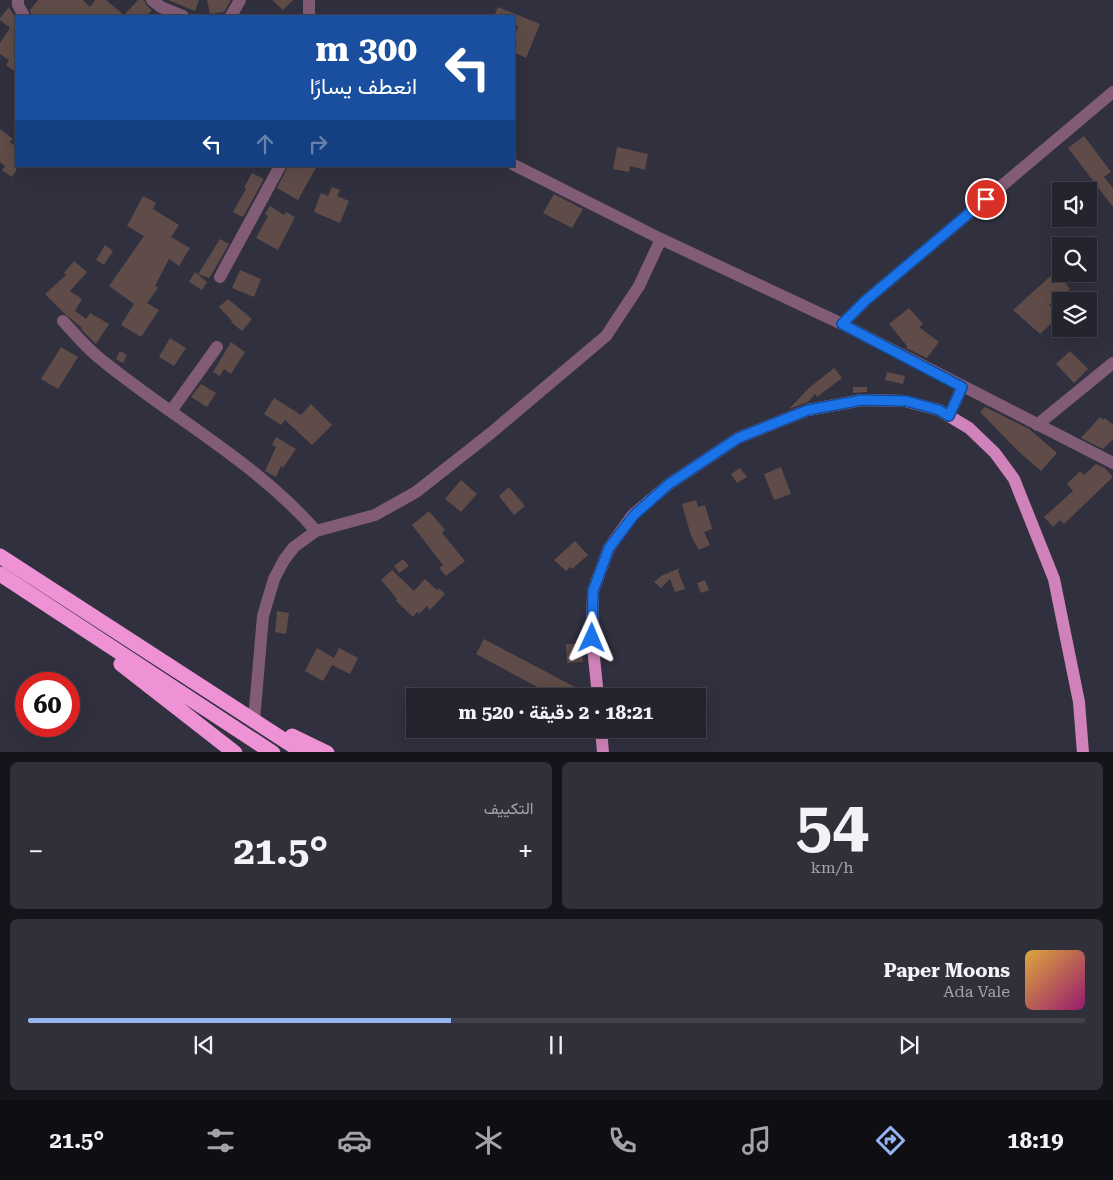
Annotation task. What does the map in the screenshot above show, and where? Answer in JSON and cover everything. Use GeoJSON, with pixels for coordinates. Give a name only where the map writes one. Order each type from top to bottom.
{"type":"FeatureCollection","features":[{"type":"Feature","properties":{"kind":"highway"},"geometry":{"type":"LineString","coordinates":[[0,556],[304,752]]}},
{"type":"Feature","properties":{"kind":"highway"},"geometry":{"type":"LineString","coordinates":[[0,574],[273,752]]}},
{"type":"Feature","properties":{"kind":"highway"},"geometry":{"type":"LineString","coordinates":[[16,585],[235,752]]}},
{"type":"Feature","properties":{"kind":"highway"},"geometry":{"type":"LineString","coordinates":[[258,722],[327,752]]}},
{"type":"Feature","properties":{"kind":"main road"},"geometry":{"type":"LineString","coordinates":[[597,688],[592,638],[593,591],[609,548],[634,515],[669,484],[738,438],[808,410],[862,400],[906,401],[939,410],[969,428],[995,453],[1014,479],[1054,579],[1079,702],[1083,752]]}},
{"type":"Feature","properties":{"kind":"street"},"geometry":{"type":"LineString","coordinates":[[18,0],[18,5],[23,15]]}},
{"type":"Feature","properties":{"kind":"street"},"geometry":{"type":"LineString","coordinates":[[152,0],[161,7],[181,15]]}},
{"type":"Feature","properties":{"kind":"street"},"geometry":{"type":"LineString","coordinates":[[232,15],[240,0]]}},
{"type":"Feature","properties":{"kind":"street"},"geometry":{"type":"LineString","coordinates":[[309,0],[309,15]]}},
{"type":"Feature","properties":{"kind":"street"},"geometry":{"type":"LineString","coordinates":[[842,324],[865,301],[1113,92]]}},
{"type":"Feature","properties":{"kind":"street"},"geometry":{"type":"LineString","coordinates":[[515,166],[661,239],[842,324],[1113,463]]}},
{"type":"Feature","properties":{"kind":"street"},"geometry":{"type":"LineString","coordinates":[[220,277],[279,167]]}},
{"type":"Feature","properties":{"kind":"street"},"geometry":{"type":"LineString","coordinates":[[258,722],[262,616],[284,560],[294,547],[316,531],[375,516],[416,492],[484,439],[606,336],[639,286],[661,239]]}},
{"type":"Feature","properties":{"kind":"street"},"geometry":{"type":"LineString","coordinates":[[63,321],[102,360],[269,485],[306,519],[316,531]]}},
{"type":"Feature","properties":{"kind":"street"},"geometry":{"type":"LineString","coordinates":[[171,411],[217,347]]}},
{"type":"Feature","properties":{"kind":"street"},"geometry":{"type":"LineString","coordinates":[[1038,425],[1113,363]]}},
{"type":"Feature","properties":{"kind":"street"},"geometry":{"type":"LineString","coordinates":[[949,416],[962,387]]}},
{"type":"Feature","properties":{"kind":"building"},"geometry":{"type":"Polygon","coordinates":[[[38,0],[83,0],[90,7],[95,0],[106,0],[124,15],[32,15],[30,10],[38,0]]]}},
{"type":"Feature","properties":{"kind":"building"},"geometry":{"type":"Polygon","coordinates":[[[138,0],[144,0],[152,10],[147,15],[124,15],[138,0]]]}},
{"type":"Feature","properties":{"kind":"building"},"geometry":{"type":"Polygon","coordinates":[[[168,0],[199,0],[195,11],[168,0]]]}},
{"type":"Feature","properties":{"kind":"building"},"geometry":{"type":"Polygon","coordinates":[[[207,0],[231,0],[224,12],[210,14],[207,0]]]}},
{"type":"Feature","properties":{"kind":"building"},"geometry":{"type":"Polygon","coordinates":[[[272,0],[293,0],[283,10],[272,0]]]}},
{"type":"Feature","properties":{"kind":"building"},"geometry":{"type":"Polygon","coordinates":[[[9,7],[15,17],[15,71],[6,65],[9,60],[0,54],[0,43],[10,28],[0,18],[9,7]]]}},
{"type":"Feature","properties":{"kind":"building"},"geometry":{"type":"Polygon","coordinates":[[[498,7],[540,24],[526,58],[515,52],[515,34],[518,26],[515,25],[515,15],[494,15],[498,7]]]}},
{"type":"Feature","properties":{"kind":"building"},"geometry":{"type":"Polygon","coordinates":[[[0,129],[13,139],[10,142],[15,146],[16,171],[12,177],[2,170],[5,166],[0,162],[0,129]]]}},
{"type":"Feature","properties":{"kind":"building"},"geometry":{"type":"Polygon","coordinates":[[[1084,136],[1111,172],[1104,177],[1113,188],[1113,207],[1097,186],[1097,182],[1094,182],[1068,148],[1084,136]]]}},
{"type":"Feature","properties":{"kind":"building"},"geometry":{"type":"Polygon","coordinates":[[[617,147],[648,154],[645,170],[630,166],[629,172],[613,169],[617,147]]]}},
{"type":"Feature","properties":{"kind":"building"},"geometry":{"type":"Polygon","coordinates":[[[288,167],[316,167],[298,200],[277,188],[288,167]]]}},
{"type":"Feature","properties":{"kind":"building"},"geometry":{"type":"Polygon","coordinates":[[[252,173],[264,179],[243,217],[233,212],[246,189],[244,188],[252,173]]]}},
{"type":"Feature","properties":{"kind":"building"},"geometry":{"type":"Polygon","coordinates":[[[332,187],[340,190],[337,196],[349,201],[340,223],[314,212],[321,193],[328,196],[332,187]]]}},
{"type":"Feature","properties":{"kind":"building"},"geometry":{"type":"Polygon","coordinates":[[[554,194],[583,209],[572,228],[543,213],[554,194]]]}},
{"type":"Feature","properties":{"kind":"building"},"geometry":{"type":"Polygon","coordinates":[[[143,196],[156,203],[153,209],[179,225],[171,237],[190,248],[179,266],[169,259],[155,286],[158,288],[147,303],[159,310],[141,337],[121,325],[134,304],[109,286],[144,236],[127,226],[143,196]]]}},
{"type":"Feature","properties":{"kind":"building"},"geometry":{"type":"Polygon","coordinates":[[[270,206],[284,215],[286,212],[295,217],[278,250],[256,238],[268,216],[265,214],[270,206]]]}},
{"type":"Feature","properties":{"kind":"building"},"geometry":{"type":"Polygon","coordinates":[[[220,239],[229,244],[213,272],[209,278],[198,274],[220,239]]]}},
{"type":"Feature","properties":{"kind":"building"},"geometry":{"type":"Polygon","coordinates":[[[105,245],[113,251],[104,265],[96,260],[105,245]]]}},
{"type":"Feature","properties":{"kind":"building"},"geometry":{"type":"Polygon","coordinates":[[[74,261],[87,272],[70,291],[82,299],[75,311],[86,319],[90,313],[109,324],[96,344],[82,328],[45,294],[66,275],[64,273],[74,261]]]}},
{"type":"Feature","properties":{"kind":"building"},"geometry":{"type":"Polygon","coordinates":[[[240,270],[261,279],[254,297],[232,288],[240,270]]]}},
{"type":"Feature","properties":{"kind":"building"},"geometry":{"type":"Polygon","coordinates":[[[195,272],[207,282],[202,290],[189,282],[195,272]]]}},
{"type":"Feature","properties":{"kind":"building"},"geometry":{"type":"Polygon","coordinates":[[[1052,275],[1052,282],[1065,282],[1070,289],[1066,292],[1052,292],[1052,303],[1049,305],[1052,309],[1052,323],[1040,334],[1013,310],[1052,275]]]}},
{"type":"Feature","properties":{"kind":"building"},"geometry":{"type":"Polygon","coordinates":[[[228,299],[252,319],[242,331],[231,322],[219,307],[228,299]]]}},
{"type":"Feature","properties":{"kind":"building"},"geometry":{"type":"Polygon","coordinates":[[[909,308],[923,324],[919,327],[939,342],[927,358],[906,348],[907,346],[889,324],[909,308]]]}},
{"type":"Feature","properties":{"kind":"building"},"geometry":{"type":"Polygon","coordinates":[[[170,338],[186,348],[174,366],[159,357],[170,338]]]}},
{"type":"Feature","properties":{"kind":"building"},"geometry":{"type":"Polygon","coordinates":[[[231,342],[245,352],[231,374],[224,369],[220,376],[213,372],[231,342]]]}},
{"type":"Feature","properties":{"kind":"building"},"geometry":{"type":"Polygon","coordinates":[[[61,347],[78,357],[58,389],[41,379],[61,347]]]}},
{"type":"Feature","properties":{"kind":"building"},"geometry":{"type":"Polygon","coordinates":[[[120,351],[127,355],[123,363],[116,359],[120,351]]]}},
{"type":"Feature","properties":{"kind":"building"},"geometry":{"type":"Polygon","coordinates":[[[1070,351],[1088,369],[1074,383],[1056,364],[1070,351]]]}},
{"type":"Feature","properties":{"kind":"building"},"geometry":{"type":"Polygon","coordinates":[[[834,368],[842,378],[817,397],[815,394],[808,402],[789,409],[809,388],[834,368]]]}},
{"type":"Feature","properties":{"kind":"building"},"geometry":{"type":"Polygon","coordinates":[[[887,372],[905,376],[903,384],[885,380],[887,372]]]}},
{"type":"Feature","properties":{"kind":"building"},"geometry":{"type":"Polygon","coordinates":[[[201,384],[216,393],[207,407],[191,397],[201,384]]]}},
{"type":"Feature","properties":{"kind":"building"},"geometry":{"type":"Polygon","coordinates":[[[853,387],[867,387],[867,392],[853,393],[853,387]]]}},
{"type":"Feature","properties":{"kind":"building"},"geometry":{"type":"Polygon","coordinates":[[[274,398],[301,415],[311,404],[332,425],[312,445],[285,420],[281,425],[264,414],[274,398]]]}},
{"type":"Feature","properties":{"kind":"building"},"geometry":{"type":"Polygon","coordinates":[[[985,407],[1029,429],[1057,453],[1041,471],[1018,451],[980,412],[985,407]]]}},
{"type":"Feature","properties":{"kind":"building"},"geometry":{"type":"Polygon","coordinates":[[[1100,417],[1103,420],[1105,418],[1113,425],[1113,439],[1103,449],[1081,438],[1100,417]]]}},
{"type":"Feature","properties":{"kind":"building"},"geometry":{"type":"Polygon","coordinates":[[[276,437],[296,449],[283,468],[281,466],[276,477],[265,471],[276,447],[272,445],[276,437]]]}},
{"type":"Feature","properties":{"kind":"building"},"geometry":{"type":"Polygon","coordinates":[[[1096,464],[1105,468],[1113,477],[1064,524],[1060,520],[1053,527],[1044,517],[1073,491],[1067,484],[1080,471],[1084,475],[1096,464]]]}},
{"type":"Feature","properties":{"kind":"building"},"geometry":{"type":"Polygon","coordinates":[[[781,467],[791,494],[774,500],[764,474],[781,467]]]}},
{"type":"Feature","properties":{"kind":"building"},"geometry":{"type":"Polygon","coordinates":[[[740,468],[747,477],[737,483],[731,474],[740,468]]]}},
{"type":"Feature","properties":{"kind":"building"},"geometry":{"type":"Polygon","coordinates":[[[461,480],[477,494],[461,512],[445,499],[461,480]]]}},
{"type":"Feature","properties":{"kind":"building"},"geometry":{"type":"Polygon","coordinates":[[[509,487],[525,506],[514,515],[499,496],[509,487]]]}},
{"type":"Feature","properties":{"kind":"building"},"geometry":{"type":"Polygon","coordinates":[[[696,500],[698,507],[705,505],[712,529],[704,532],[710,545],[699,550],[691,536],[682,504],[696,500]]]}},
{"type":"Feature","properties":{"kind":"building"},"geometry":{"type":"Polygon","coordinates":[[[429,511],[445,530],[442,533],[465,561],[446,576],[439,568],[443,565],[412,525],[429,511]]]}},
{"type":"Feature","properties":{"kind":"building"},"geometry":{"type":"Polygon","coordinates":[[[575,541],[588,555],[572,569],[570,567],[566,571],[554,560],[575,541]]]}},
{"type":"Feature","properties":{"kind":"building"},"geometry":{"type":"Polygon","coordinates":[[[403,559],[409,566],[399,573],[394,566],[403,559]]]}},
{"type":"Feature","properties":{"kind":"building"},"geometry":{"type":"Polygon","coordinates":[[[680,568],[678,571],[685,589],[675,592],[670,579],[661,588],[654,582],[661,576],[680,568]]]}},
{"type":"Feature","properties":{"kind":"building"},"geometry":{"type":"Polygon","coordinates":[[[392,570],[414,591],[425,579],[437,590],[439,588],[445,594],[430,610],[427,606],[413,617],[396,601],[397,599],[381,580],[392,570]]]}},
{"type":"Feature","properties":{"kind":"building"},"geometry":{"type":"Polygon","coordinates":[[[705,580],[709,590],[701,593],[697,583],[705,580]]]}},
{"type":"Feature","properties":{"kind":"building"},"geometry":{"type":"Polygon","coordinates":[[[277,611],[289,613],[286,634],[275,632],[277,611]]]}},
{"type":"Feature","properties":{"kind":"building"},"geometry":{"type":"Polygon","coordinates":[[[484,639],[575,687],[539,688],[476,654],[484,639]]]}},
{"type":"Feature","properties":{"kind":"building"},"geometry":{"type":"Polygon","coordinates":[[[566,644],[582,644],[583,662],[567,663],[566,644]]]}},
{"type":"Feature","properties":{"kind":"building"},"geometry":{"type":"Polygon","coordinates":[[[317,648],[334,658],[339,648],[358,658],[350,674],[332,665],[323,681],[305,671],[317,648]]]}},
{"type":"Feature","properties":{"kind":"route"},"geometry":{"type":"LineString","coordinates":[[592,638],[593,591],[609,548],[634,515],[669,484],[738,438],[808,410],[862,400],[906,401],[939,410],[949,416],[962,387],[842,324],[865,301],[986,199]]}}]}
